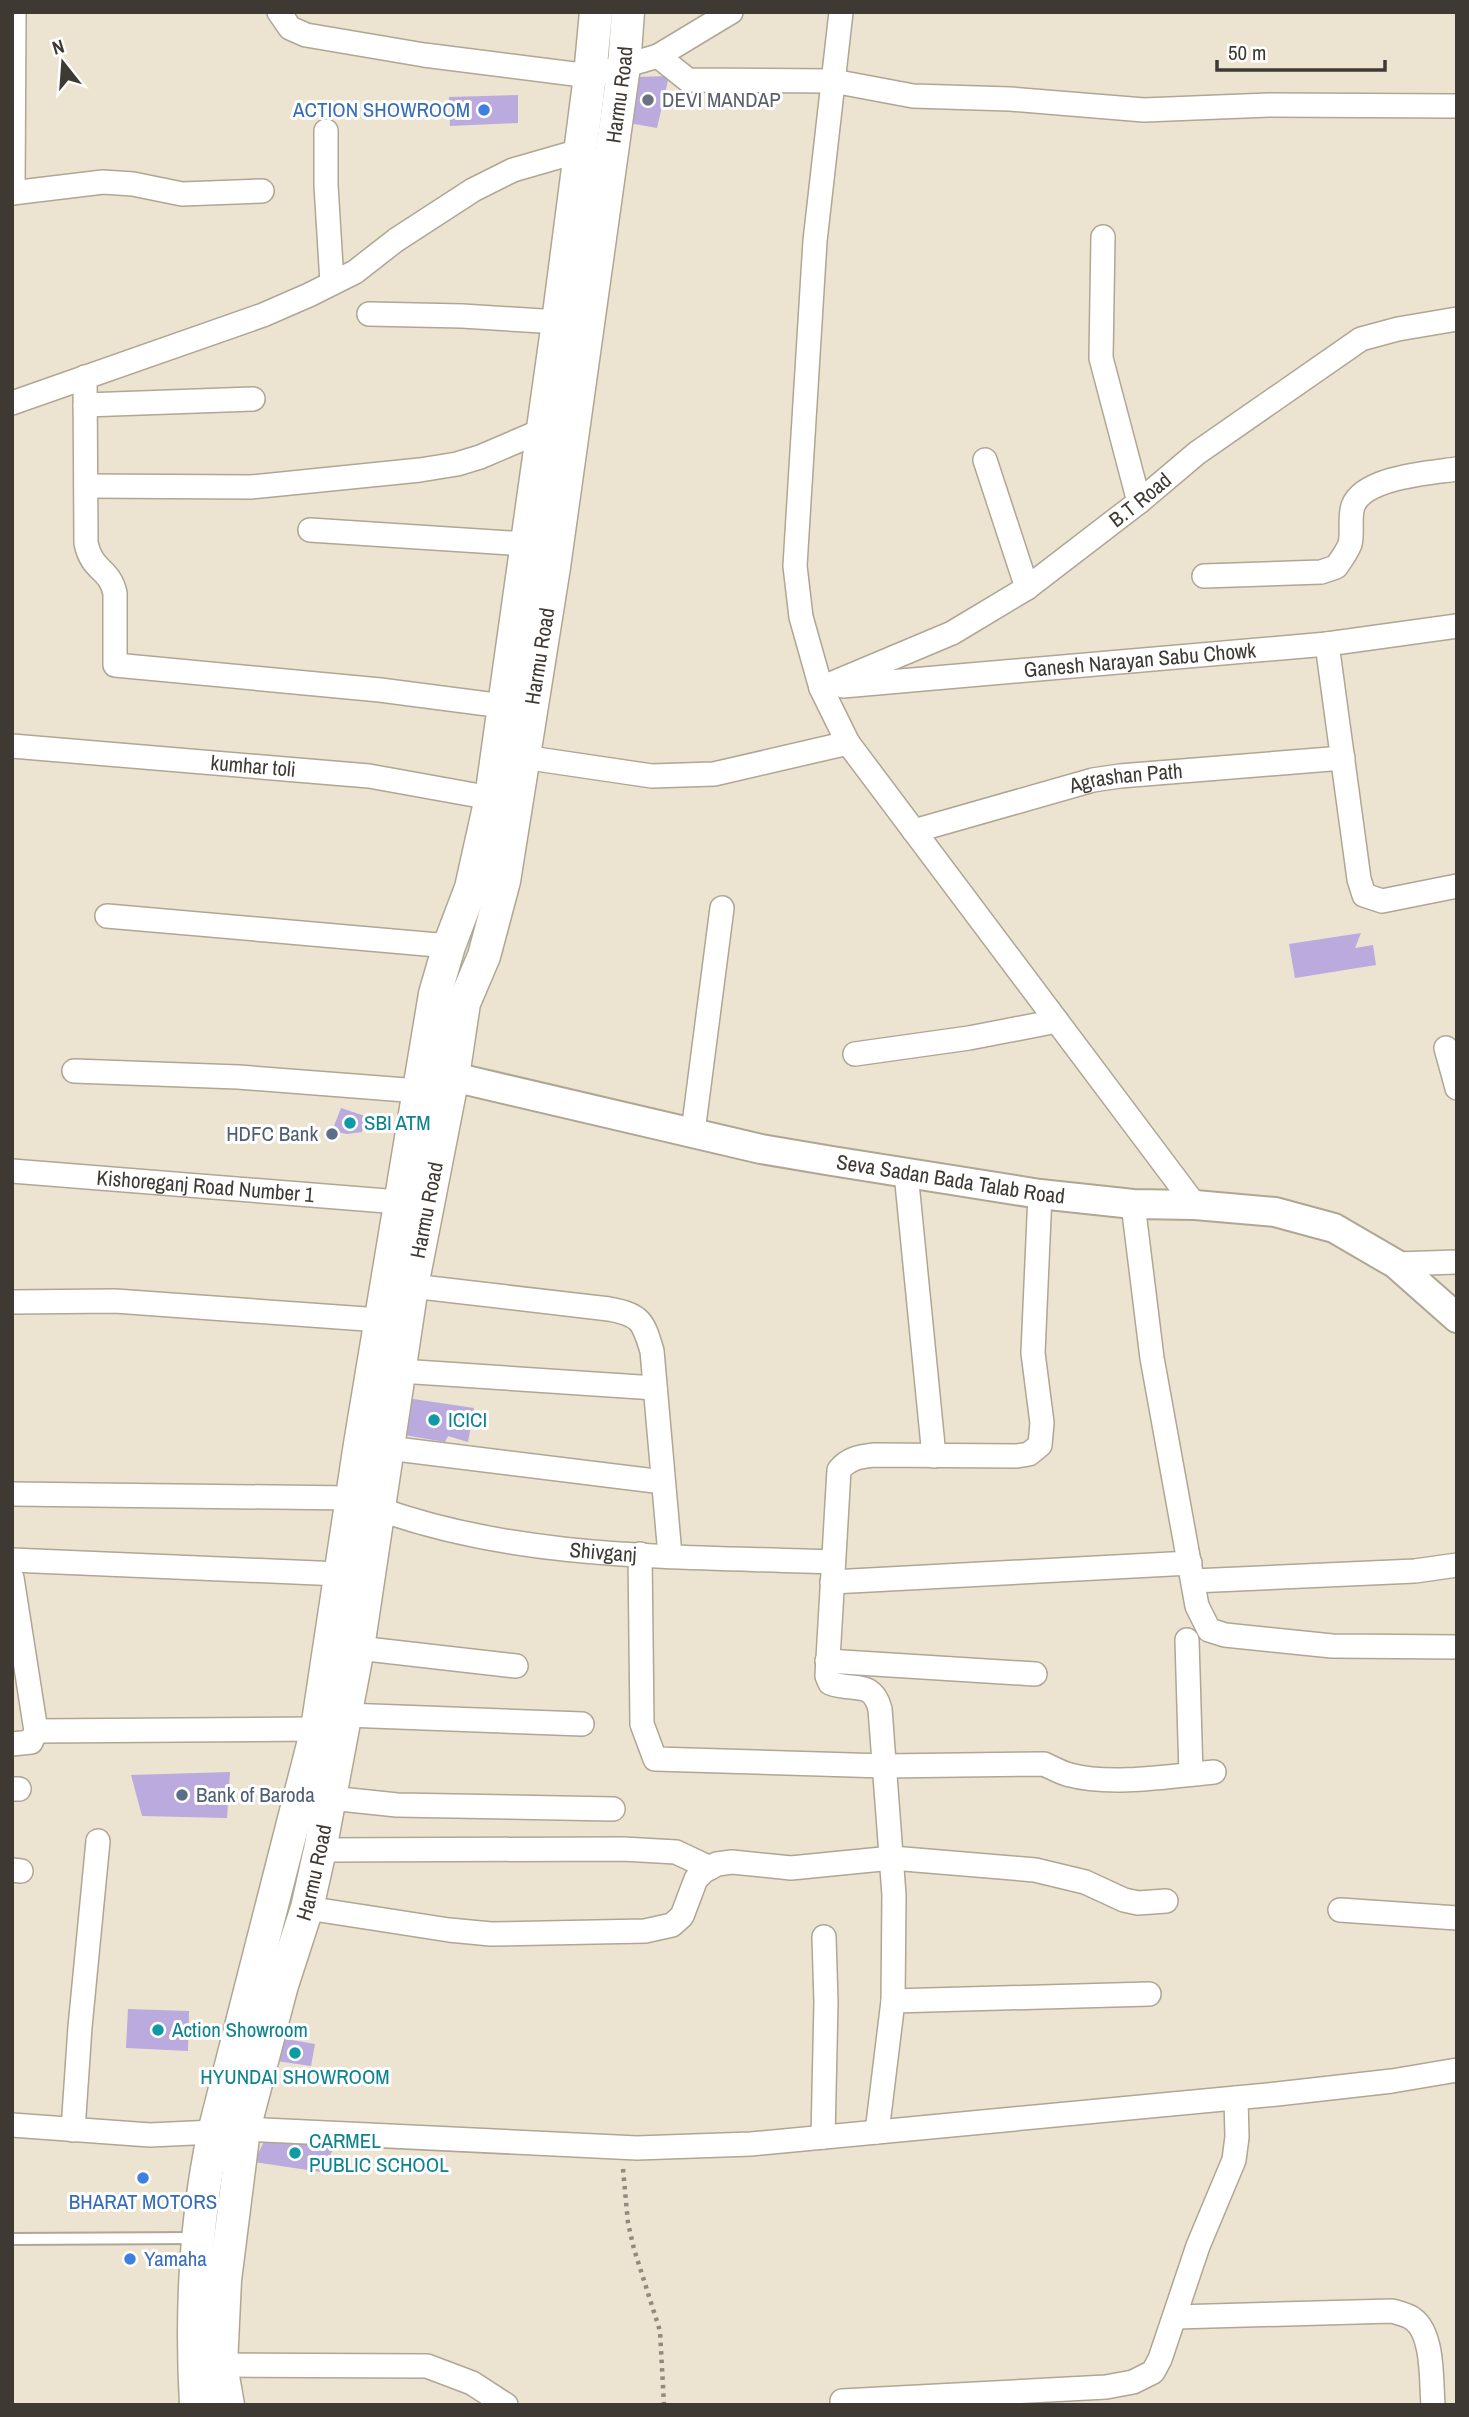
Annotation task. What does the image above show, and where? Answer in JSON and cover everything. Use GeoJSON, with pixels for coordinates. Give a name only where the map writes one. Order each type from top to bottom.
{"type":"FeatureCollection","features":[{"type":"Feature","properties":{"kind":"main road","name":"Harmu Road"},"geometry":{"type":"LineString","coordinates":[[196,2405],[193,2341],[198,2238],[229,2131],[307,1908],[358,1648],[365,1503],[380,1320],[435,994],[449,946],[471,888],[491,798],[558,322],[596,12]]}},
{"type":"Feature","properties":{"kind":"main road","name":"Harmu Road"},"geometry":{"type":"LineString","coordinates":[[228,2405],[221,2365],[229,2131],[317,1729],[340,1574],[387,1448],[412,1286],[453,1076],[464,1003],[484,956],[504,881],[554,567],[624,66],[628,12]]}},
{"type":"Feature","properties":{"kind":"street"},"geometry":{"type":"LineString","coordinates":[[14,12],[12,193],[103,182],[133,184],[182,194],[262,191]]}},
{"type":"Feature","properties":{"kind":"street"},"geometry":{"type":"LineString","coordinates":[[279,12],[290,28],[328,40],[424,55],[590,75],[658,56],[731,12]]}},
{"type":"Feature","properties":{"kind":"street"},"geometry":{"type":"LineString","coordinates":[[841,12],[815,241],[795,566],[801,618],[821,688],[848,743],[1195,1206]]}},
{"type":"Feature","properties":{"kind":"street"},"geometry":{"type":"LineString","coordinates":[[658,56],[688,80],[833,81],[913,96],[1112,105],[1144,110],[1269,105],[1457,106]]}},
{"type":"Feature","properties":{"kind":"street"},"geometry":{"type":"LineString","coordinates":[[326,131],[326,185],[332,283]]}},
{"type":"Feature","properties":{"kind":"street"},"geometry":{"type":"LineString","coordinates":[[12,403],[262,315],[355,272],[396,240],[473,190],[513,170],[579,151]]}},
{"type":"Feature","properties":{"kind":"street"},"geometry":{"type":"LineString","coordinates":[[1103,237],[1101,358],[1139,502]]}},
{"type":"Feature","properties":{"kind":"street"},"geometry":{"type":"LineString","coordinates":[[369,314],[558,322]]}},
{"type":"Feature","properties":{"kind":"street","name":"B.T Road"},"geometry":{"type":"LineString","coordinates":[[821,688],[952,633],[1027,588],[1198,453],[1361,340],[1398,329],[1457,319]]}},
{"type":"Feature","properties":{"kind":"street"},"geometry":{"type":"LineString","coordinates":[[85,377],[86,543],[93,565],[106,574],[115,593],[115,665],[380,690],[503,706]]}},
{"type":"Feature","properties":{"kind":"street"},"geometry":{"type":"LineString","coordinates":[[85,405],[253,399]]}},
{"type":"Feature","properties":{"kind":"street"},"geometry":{"type":"LineString","coordinates":[[86,486],[251,487],[420,470],[480,457],[543,430]]}},
{"type":"Feature","properties":{"kind":"street"},"geometry":{"type":"LineString","coordinates":[[985,460],[1027,588]]}},
{"type":"Feature","properties":{"kind":"street"},"geometry":{"type":"LineString","coordinates":[[1204,576],[1321,572],[1336,567],[1350,542],[1353,506],[1361,495],[1375,486],[1393,480],[1457,469]]}},
{"type":"Feature","properties":{"kind":"street"},"geometry":{"type":"LineString","coordinates":[[310,530],[527,544]]}},
{"type":"Feature","properties":{"kind":"street","name":"Ganesh Narayan Sabu Chowk"},"geometry":{"type":"LineString","coordinates":[[821,688],[1327,644],[1457,626]]}},
{"type":"Feature","properties":{"kind":"street"},"geometry":{"type":"LineString","coordinates":[[1327,644],[1359,879],[1364,895],[1382,901],[1457,886]]}},
{"type":"Feature","properties":{"kind":"street"},"geometry":{"type":"LineString","coordinates":[[523,757],[652,776],[714,774],[848,743]]}},
{"type":"Feature","properties":{"kind":"street","name":"kumhar toli"},"geometry":{"type":"LineString","coordinates":[[12,746],[369,776],[491,798]]}},
{"type":"Feature","properties":{"kind":"street","name":"Agrashan Path"},"geometry":{"type":"LineString","coordinates":[[914,831],[1093,780],[1343,758]]}},
{"type":"Feature","properties":{"kind":"street"},"geometry":{"type":"LineString","coordinates":[[693,1132],[722,908]]}},
{"type":"Feature","properties":{"kind":"street"},"geometry":{"type":"LineString","coordinates":[[107,916],[449,946]]}},
{"type":"Feature","properties":{"kind":"street"},"geometry":{"type":"LineString","coordinates":[[855,1054],[969,1038],[1057,1021]]}},
{"type":"Feature","properties":{"kind":"street"},"geometry":{"type":"LineString","coordinates":[[1446,1048],[1457,1088]]}},
{"type":"Feature","properties":{"kind":"street"},"geometry":{"type":"LineString","coordinates":[[74,1071],[420,1081]]}},
{"type":"Feature","properties":{"kind":"street","name":"Seva Sadan Bada Talab Road"},"geometry":{"type":"LineString","coordinates":[[420,1081],[453,1076],[761,1149],[1040,1194],[1133,1204],[1275,1212],[1334,1228],[1396,1264],[1457,1318]]}},
{"type":"Feature","properties":{"kind":"street","name":"Kishoreganj Road Number 1"},"geometry":{"type":"LineString","coordinates":[[12,1171],[399,1202]]}},
{"type":"Feature","properties":{"kind":"street"},"geometry":{"type":"LineString","coordinates":[[906,1172],[934,1456]]}},
{"type":"Feature","properties":{"kind":"street"},"geometry":{"type":"LineString","coordinates":[[877,2132],[893,2001],[892,1858],[877,1696],[871,1690],[839,1687],[830,1683],[827,1676],[839,1470],[846,1461],[874,1455],[1017,1456],[1029,1454],[1040,1445],[1042,1423],[1033,1353],[1040,1194]]}},
{"type":"Feature","properties":{"kind":"street"},"geometry":{"type":"LineString","coordinates":[[1133,1204],[1152,1358],[1197,1606],[1209,1630],[1225,1635],[1332,1646],[1457,1647]]}},
{"type":"Feature","properties":{"kind":"street"},"geometry":{"type":"LineString","coordinates":[[1396,1264],[1457,1262]]}},
{"type":"Feature","properties":{"kind":"street"},"geometry":{"type":"LineString","coordinates":[[412,1286],[609,1309],[635,1316],[644,1325],[652,1351],[670,1555]]}},
{"type":"Feature","properties":{"kind":"street"},"geometry":{"type":"LineString","coordinates":[[12,1302],[115,1301],[380,1320]]}},
{"type":"Feature","properties":{"kind":"street"},"geometry":{"type":"LineString","coordinates":[[400,1371],[655,1388]]}},
{"type":"Feature","properties":{"kind":"street"},"geometry":{"type":"LineString","coordinates":[[387,1448],[663,1482]]}},
{"type":"Feature","properties":{"kind":"street","name":"Shivganj"},"geometry":{"type":"LineString","coordinates":[[12,1494],[365,1503],[456,1532],[568,1551],[670,1555],[833,1572],[1415,1571],[1457,1565]]}},
{"type":"Feature","properties":{"kind":"street"},"geometry":{"type":"LineString","coordinates":[[640,1554],[642,1724],[655,1759],[959,1767],[1044,1764],[1066,1775],[1081,1778],[1126,1779],[1203,1773],[1187,1640]]}},
{"type":"Feature","properties":{"kind":"street"},"geometry":{"type":"LineString","coordinates":[[12,1560],[340,1574]]}},
{"type":"Feature","properties":{"kind":"street"},"geometry":{"type":"LineString","coordinates":[[12,1578],[36,1731],[31,1742],[12,1744]]}},
{"type":"Feature","properties":{"kind":"street"},"geometry":{"type":"LineString","coordinates":[[358,1648],[516,1666]]}},
{"type":"Feature","properties":{"kind":"street"},"geometry":{"type":"LineString","coordinates":[[827,1661],[1035,1674]]}},
{"type":"Feature","properties":{"kind":"street"},"geometry":{"type":"LineString","coordinates":[[346,1715],[582,1724]]}},
{"type":"Feature","properties":{"kind":"street"},"geometry":{"type":"LineString","coordinates":[[36,1731],[317,1729]]}},
{"type":"Feature","properties":{"kind":"street"},"geometry":{"type":"LineString","coordinates":[[330,1798],[397,1805],[613,1810]]}},
{"type":"Feature","properties":{"kind":"street"},"geometry":{"type":"LineString","coordinates":[[73,2130],[98,1842]]}},
{"type":"Feature","properties":{"kind":"street"},"geometry":{"type":"LineString","coordinates":[[320,1850],[623,1849],[676,1852],[710,1868]]}},
{"type":"Feature","properties":{"kind":"street"},"geometry":{"type":"LineString","coordinates":[[307,1908],[491,1934],[645,1931],[672,1925],[682,1916],[696,1879],[717,1864],[732,1862],[799,1868],[892,1858],[1035,1870],[1085,1882],[1108,1894],[1138,1903],[1166,1901]]}},
{"type":"Feature","properties":{"kind":"street"},"geometry":{"type":"LineString","coordinates":[[1340,1910],[1457,1918]]}},
{"type":"Feature","properties":{"kind":"street"},"geometry":{"type":"LineString","coordinates":[[823,2137],[826,2002],[824,1937]]}},
{"type":"Feature","properties":{"kind":"street"},"geometry":{"type":"LineString","coordinates":[[893,2001],[1149,1994]]}},
{"type":"Feature","properties":{"kind":"street"},"geometry":{"type":"LineString","coordinates":[[12,2125],[150,2135],[229,2131],[621,2147],[751,2144],[1236,2098],[1392,2081],[1457,2070]]}},
{"type":"Feature","properties":{"kind":"street"},"geometry":{"type":"LineString","coordinates":[[842,2401],[1106,2387],[1133,2382],[1153,2372],[1175,2317],[1198,2246],[1234,2160],[1237,2137],[1236,2098]]}},
{"type":"Feature","properties":{"kind":"street"},"geometry":{"type":"LineString","coordinates":[[1175,2317],[1392,2311],[1414,2319],[1425,2335],[1430,2354],[1433,2405]]}},
{"type":"Feature","properties":{"kind":"street"},"geometry":{"type":"LineString","coordinates":[[221,2365],[427,2366],[472,2383],[506,2405]]}},
{"type":"Feature","properties":{"kind":"lane"},"geometry":{"type":"LineString","coordinates":[[12,2239],[198,2238]]}},
{"type":"Feature","properties":{"kind":"path"},"geometry":{"type":"LineString","coordinates":[[621,2147],[628,2222],[660,2331],[664,2405]]}},
{"type":"Feature","properties":{"kind":"building","name":"DEVI MANDAP"},"geometry":{"type":"Polygon","coordinates":[[[669,76],[657,128],[629,123],[636,77],[669,76]]]}},
{"type":"Feature","properties":{"kind":"building","name":"ACTION SHOWROOM"},"geometry":{"type":"Polygon","coordinates":[[[518,95],[518,123],[450,126],[449,97],[518,95]]]}},
{"type":"Feature","properties":{"kind":"building"},"geometry":{"type":"Polygon","coordinates":[[[1361,933],[1355,948],[1373,945],[1376,965],[1295,978],[1289,944],[1361,933]]]}},
{"type":"Feature","properties":{"kind":"building","name":"SBI ATM"},"geometry":{"type":"Polygon","coordinates":[[[341,1108],[365,1116],[362,1132],[347,1134],[332,1131],[341,1108]]]}},
{"type":"Feature","properties":{"kind":"building","name":"ICICI"},"geometry":{"type":"Polygon","coordinates":[[[400,1397],[474,1408],[468,1442],[448,1436],[445,1442],[393,1433],[400,1397]]]}},
{"type":"Feature","properties":{"kind":"building","name":"Bank of Baroda"},"geometry":{"type":"Polygon","coordinates":[[[230,1772],[227,1818],[142,1816],[131,1775],[230,1772]]]}},
{"type":"Feature","properties":{"kind":"building","name":"Action Showroom"},"geometry":{"type":"Polygon","coordinates":[[[128,2009],[189,2011],[188,2051],[126,2048],[128,2009]]]}},
{"type":"Feature","properties":{"kind":"building","name":"HYUNDAI SHOWROOM"},"geometry":{"type":"Polygon","coordinates":[[[280,2038],[315,2044],[311,2066],[276,2061],[280,2038]]]}},
{"type":"Feature","properties":{"kind":"building","name":"CARMEL PUBLIC SCHOOL"},"geometry":{"type":"Polygon","coordinates":[[[269,2131],[336,2144],[321,2172],[254,2162],[269,2131]]]}},
{"type":"Feature","properties":{"kind":"place","name":"DEVI MANDAP"},"geometry":{"type":"Point","coordinates":[648,100]}},
{"type":"Feature","properties":{"kind":"place","name":"ACTION SHOWROOM"},"geometry":{"type":"Point","coordinates":[484,110]}},
{"type":"Feature","properties":{"kind":"place","name":"SBI ATM"},"geometry":{"type":"Point","coordinates":[350,1123]}},
{"type":"Feature","properties":{"kind":"place","name":"HDFC Bank"},"geometry":{"type":"Point","coordinates":[332,1134]}},
{"type":"Feature","properties":{"kind":"place","name":"ICICI"},"geometry":{"type":"Point","coordinates":[434,1420]}},
{"type":"Feature","properties":{"kind":"place","name":"Bank of Baroda"},"geometry":{"type":"Point","coordinates":[182,1795]}},
{"type":"Feature","properties":{"kind":"place","name":"Action Showroom"},"geometry":{"type":"Point","coordinates":[158,2030]}},
{"type":"Feature","properties":{"kind":"place","name":"HYUNDAI SHOWROOM"},"geometry":{"type":"Point","coordinates":[295,2053]}},
{"type":"Feature","properties":{"kind":"place","name":"CARMEL PUBLIC SCHOOL"},"geometry":{"type":"Point","coordinates":[295,2153]}},
{"type":"Feature","properties":{"kind":"place","name":"BHARAT MOTORS"},"geometry":{"type":"Point","coordinates":[143,2178]}},
{"type":"Feature","properties":{"kind":"place","name":"Yamaha"},"geometry":{"type":"Point","coordinates":[130,2259]}}]}
